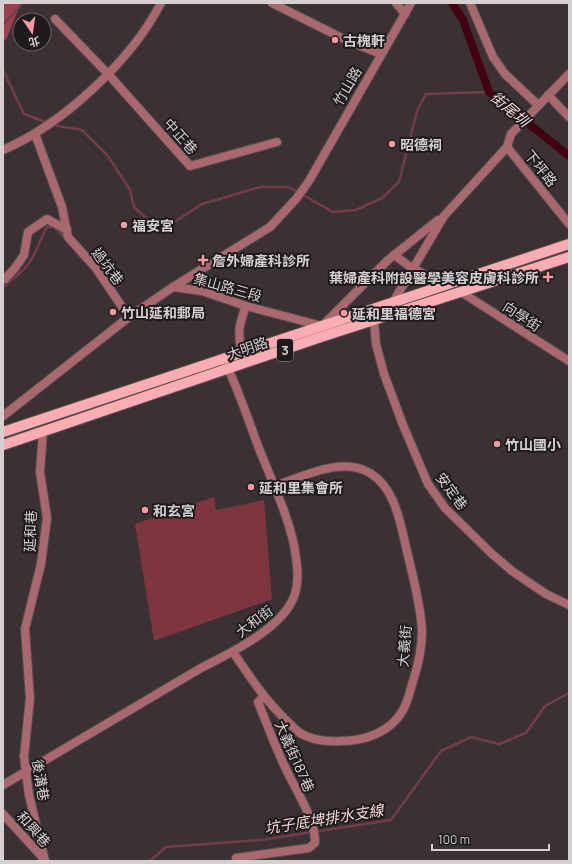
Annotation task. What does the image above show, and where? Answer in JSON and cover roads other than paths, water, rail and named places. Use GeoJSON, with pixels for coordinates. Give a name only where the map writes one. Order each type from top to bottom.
{"type":"FeatureCollection","features":[{"type":"Feature","properties":{"kind":"main road","name":"大明路"},"geometry":{"type":"LineString","coordinates":[[3,432],[569,244]]}},
{"type":"Feature","properties":{"kind":"main road","name":"大明路"},"geometry":{"type":"LineString","coordinates":[[3,445],[569,257]]}},
{"type":"Feature","properties":{"kind":"street"},"geometry":{"type":"LineString","coordinates":[[3,150],[39,131],[109,75],[151,22],[161,3]]}},
{"type":"Feature","properties":{"kind":"street"},"geometry":{"type":"LineString","coordinates":[[272,3],[348,40],[381,54]]}},
{"type":"Feature","properties":{"kind":"street"},"geometry":{"type":"LineString","coordinates":[[396,3],[404,14]]}},
{"type":"Feature","properties":{"kind":"street","name":"竹山路"},"geometry":{"type":"LineString","coordinates":[[172,287],[270,227],[296,200],[411,3]]}},
{"type":"Feature","properties":{"kind":"street"},"geometry":{"type":"LineString","coordinates":[[472,4],[493,56],[505,74],[538,105]]}},
{"type":"Feature","properties":{"kind":"street","name":"中正巷"},"geometry":{"type":"LineString","coordinates":[[55,19],[109,75],[190,166],[277,142]]}},
{"type":"Feature","properties":{"kind":"street"},"geometry":{"type":"LineString","coordinates":[[322,326],[394,256],[444,216],[507,146],[511,134],[569,74]]}},
{"type":"Feature","properties":{"kind":"street"},"geometry":{"type":"LineString","coordinates":[[548,95],[569,117]]}},
{"type":"Feature","properties":{"kind":"street","name":"過坑巷"},"geometry":{"type":"LineString","coordinates":[[39,131],[62,207],[68,237],[95,267],[130,317]]}},
{"type":"Feature","properties":{"kind":"street","name":"下坪路"},"geometry":{"type":"LineString","coordinates":[[507,146],[569,224]]}},
{"type":"Feature","properties":{"kind":"street"},"geometry":{"type":"LineString","coordinates":[[374,321],[393,303],[412,268],[444,216]]}},
{"type":"Feature","properties":{"kind":"street"},"geometry":{"type":"LineString","coordinates":[[5,279],[16,268],[24,255],[28,232],[47,219],[67,230]]}},
{"type":"Feature","properties":{"kind":"street"},"geometry":{"type":"LineString","coordinates":[[394,256],[412,268],[446,285]]}},
{"type":"Feature","properties":{"kind":"street","name":"集山路三段"},"geometry":{"type":"LineString","coordinates":[[3,416],[130,317],[172,287],[202,291],[246,306],[322,326]]}},
{"type":"Feature","properties":{"kind":"street","name":"向學街"},"geometry":{"type":"LineString","coordinates":[[461,292],[569,361]]}},
{"type":"Feature","properties":{"kind":"street"},"geometry":{"type":"LineString","coordinates":[[242,352],[238,326],[246,306]]}},
{"type":"Feature","properties":{"kind":"street","name":"安定巷"},"geometry":{"type":"LineString","coordinates":[[374,321],[376,344],[384,374],[403,425],[428,484],[445,508],[491,554],[512,571],[546,594],[569,605]]}},
{"type":"Feature","properties":{"kind":"street","name":"大和街"},"geometry":{"type":"LineString","coordinates":[[3,785],[26,770],[201,668],[233,652],[280,618],[292,602],[298,576],[293,544],[274,486],[229,369],[223,358]]}},
{"type":"Feature","properties":{"kind":"street","name":"延和巷"},"geometry":{"type":"LineString","coordinates":[[25,629],[45,543],[46,518],[40,472],[43,432]]}},
{"type":"Feature","properties":{"kind":"street","name":"大義街"},"geometry":{"type":"LineString","coordinates":[[233,652],[263,697],[300,733],[316,740],[354,741],[371,737],[386,729],[402,712],[417,670],[422,631],[413,575],[398,514],[391,497],[377,478],[369,473],[352,467],[332,467],[274,486]]}},
{"type":"Feature","properties":{"kind":"street","name":"後溝巷"},"geometry":{"type":"LineString","coordinates":[[25,629],[30,698],[24,743],[26,770],[29,795],[45,861]]}},
{"type":"Feature","properties":{"kind":"street","name":"大義街187巷"},"geometry":{"type":"LineString","coordinates":[[237,861],[236,858],[309,848],[315,844],[314,831],[258,702],[263,697]]}},
{"type":"Feature","properties":{"kind":"street","name":"和興巷"},"geometry":{"type":"LineString","coordinates":[[3,814],[45,861]]}},
{"type":"Feature","properties":{"kind":"waterway"},"geometry":{"type":"LineString","coordinates":[[3,25],[23,3]]}},
{"type":"Feature","properties":{"kind":"waterway","name":"街尾圳"},"geometry":{"type":"LineString","coordinates":[[452,3],[463,20],[489,92],[569,156]]}},
{"type":"Feature","properties":{"kind":"waterway"},"geometry":{"type":"LineString","coordinates":[[3,70],[24,114],[48,123]]}},
{"type":"Feature","properties":{"kind":"waterway"},"geometry":{"type":"LineString","coordinates":[[52,125],[82,130],[108,156],[130,190],[134,207],[153,224],[176,221],[202,204],[260,187],[289,187],[333,212],[356,210],[382,198],[399,182],[417,111],[426,94],[489,92]]}},
{"type":"Feature","properties":{"kind":"waterway"},"geometry":{"type":"LineString","coordinates":[[3,285],[5,286],[29,263],[47,227],[55,227],[83,260]]}},
{"type":"Feature","properties":{"kind":"waterway","name":"坑子底埤排水支線"},"geometry":{"type":"LineString","coordinates":[[150,861],[166,847],[261,840],[391,820],[441,751],[471,737],[499,744],[526,733],[545,706],[569,693]]}},
{"type":"Feature","properties":{"kind":"place","name":"古槐軒"},"geometry":{"type":"Point","coordinates":[335,40]}},
{"type":"Feature","properties":{"kind":"place","name":"昭德祠"},"geometry":{"type":"Point","coordinates":[392,144]}},
{"type":"Feature","properties":{"kind":"place","name":"福安宮"},"geometry":{"type":"Point","coordinates":[124,225]}},
{"type":"Feature","properties":{"kind":"place","name":"詹外婦產科診所"},"geometry":{"type":"Point","coordinates":[203,260]}},
{"type":"Feature","properties":{"kind":"place","name":"葉婦產科附設醫學美容皮膚科診所"},"geometry":{"type":"Point","coordinates":[548,277]}},
{"type":"Feature","properties":{"kind":"place","name":"竹山延和郵局"},"geometry":{"type":"Point","coordinates":[113,312]}},
{"type":"Feature","properties":{"kind":"place","name":"延和里福德宮"},"geometry":{"type":"Point","coordinates":[344,313]}},
{"type":"Feature","properties":{"kind":"place","name":"竹山國小"},"geometry":{"type":"Point","coordinates":[497,444]}},
{"type":"Feature","properties":{"kind":"place","name":"延和里集會所"},"geometry":{"type":"Point","coordinates":[251,487]}},
{"type":"Feature","properties":{"kind":"place","name":"和玄宮"},"geometry":{"type":"Point","coordinates":[145,510]}}]}
